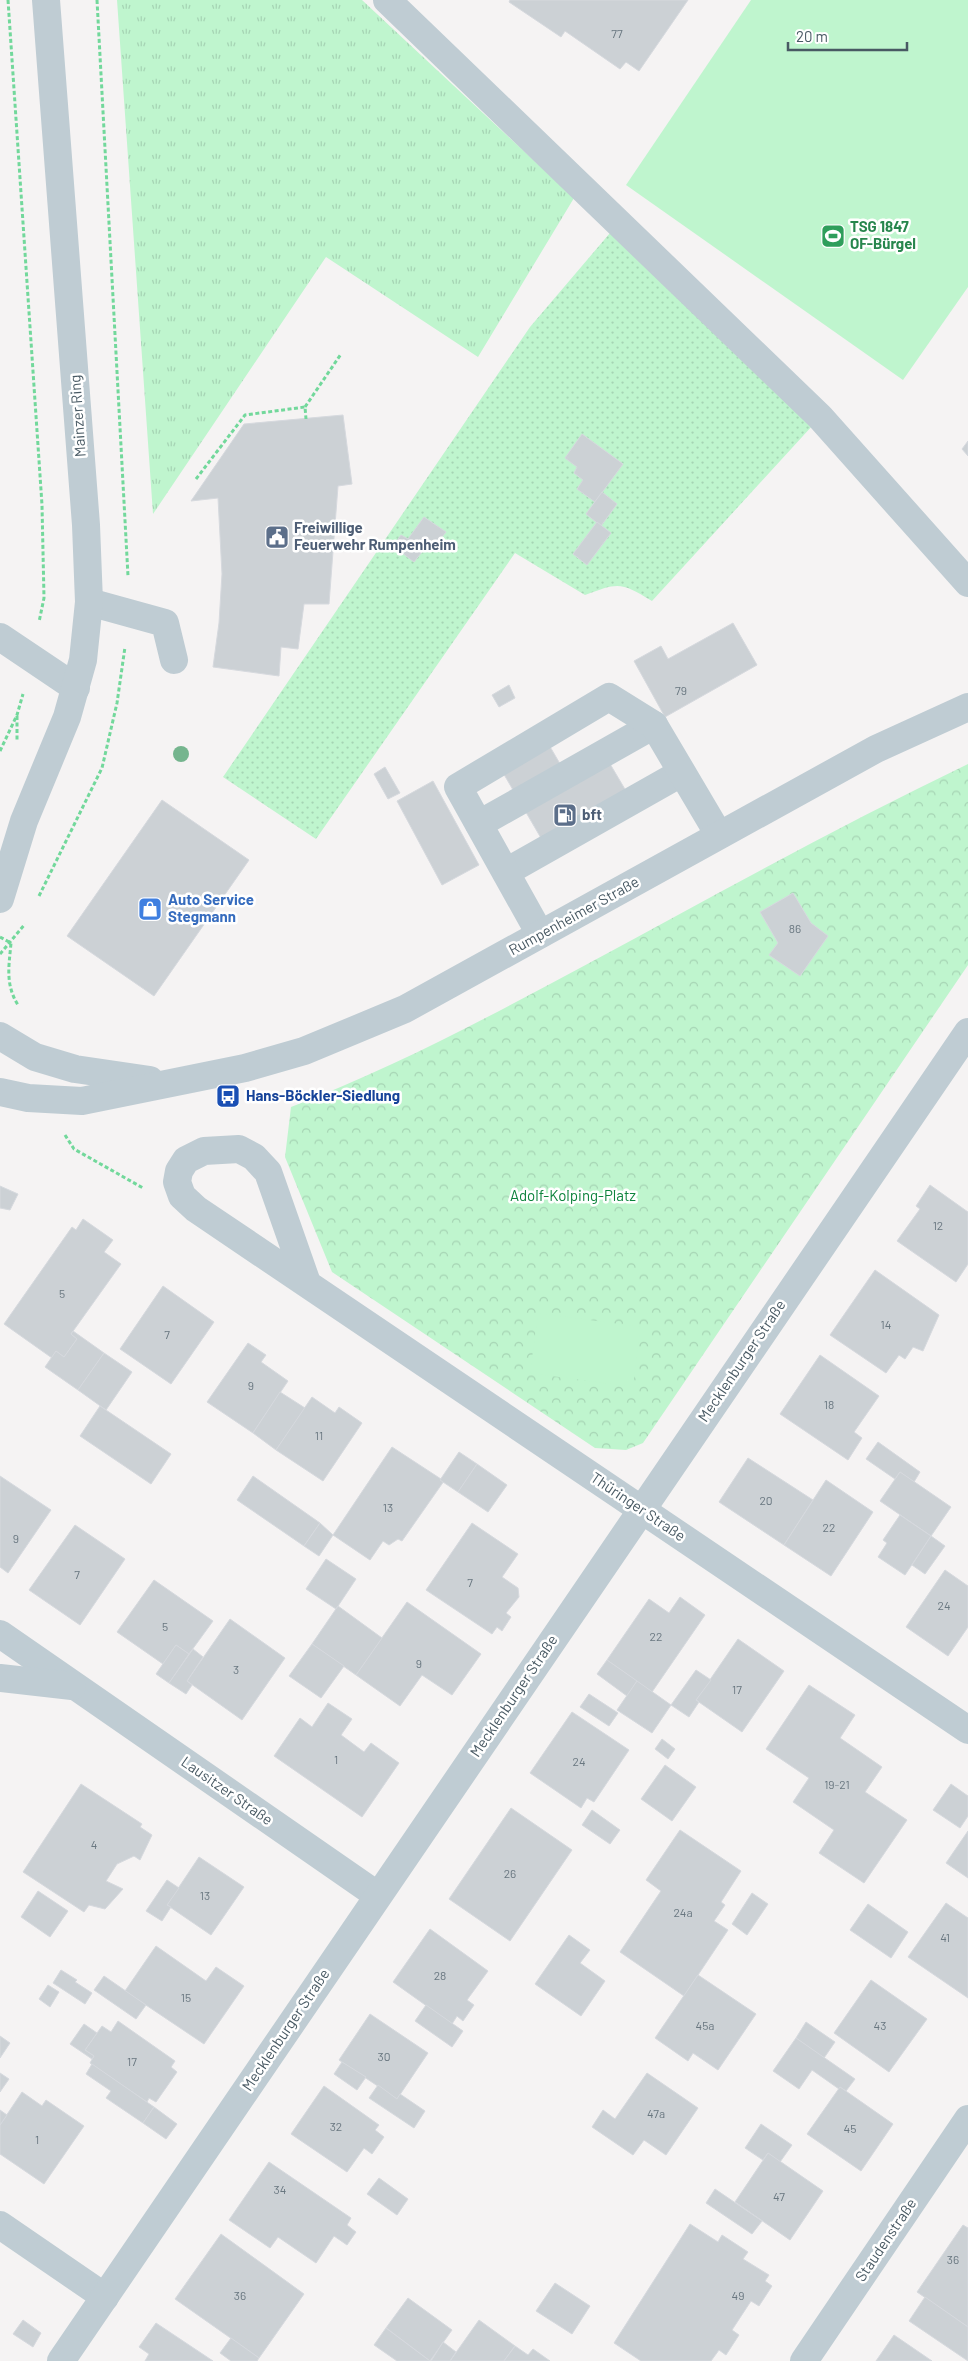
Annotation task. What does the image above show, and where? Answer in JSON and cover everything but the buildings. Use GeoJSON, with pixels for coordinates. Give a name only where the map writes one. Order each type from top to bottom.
{"type":"FeatureCollection","features":[{"type":"Feature","properties":{"kind":"street","name":"Mainzer Ring"},"geometry":{"type":"LineString","coordinates":[[0,899],[24,821],[55,749],[76,688],[83,660],[89,602],[88,550],[46,0]]}},
{"type":"Feature","properties":{"kind":"street"},"geometry":{"type":"LineString","coordinates":[[387,0],[820,417],[968,583]]}},
{"type":"Feature","properties":{"kind":"street"},"geometry":{"type":"LineString","coordinates":[[89,602],[165,623],[174,660]]}},
{"type":"Feature","properties":{"kind":"street"},"geometry":{"type":"LineString","coordinates":[[0,637],[76,688]]}},
{"type":"Feature","properties":{"kind":"street"},"geometry":{"type":"LineString","coordinates":[[540,934],[458,787],[609,697],[654,725],[719,836]]}},
{"type":"Feature","properties":{"kind":"street","name":"Rumpenheimer Straße"},"geometry":{"type":"LineString","coordinates":[[0,1092],[28,1098],[82,1101],[246,1068],[304,1052],[342,1037],[405,1009],[876,749],[968,708]]}},
{"type":"Feature","properties":{"kind":"street"},"geometry":{"type":"LineString","coordinates":[[479,824],[654,725]]}},
{"type":"Feature","properties":{"kind":"street"},"geometry":{"type":"LineString","coordinates":[[506,872],[681,773]]}},
{"type":"Feature","properties":{"kind":"street","name":"Mainzer Ring"},"geometry":{"type":"LineString","coordinates":[[0,851],[24,821]]}},
{"type":"Feature","properties":{"kind":"street","name":"Mecklenburger Straße"},"geometry":{"type":"LineString","coordinates":[[61,2361],[377,1895],[968,1032]]}},
{"type":"Feature","properties":{"kind":"street","name":"Rumpenheimer Straße"},"geometry":{"type":"LineString","coordinates":[[0,1036],[35,1057],[75,1069],[164,1083]]}},
{"type":"Feature","properties":{"kind":"street"},"geometry":{"type":"LineString","coordinates":[[239,1149],[254,1157],[268,1172],[307,1283],[196,1209],[182,1196],[177,1182],[179,1170],[186,1160],[204,1150],[239,1149]]}},
{"type":"Feature","properties":{"kind":"street","name":"Thüringer Straße"},"geometry":{"type":"LineString","coordinates":[[307,1283],[968,1730]]}},
{"type":"Feature","properties":{"kind":"street","name":"Lausitzer Straße"},"geometry":{"type":"LineString","coordinates":[[0,1634],[377,1895]]}},
{"type":"Feature","properties":{"kind":"street","name":"Lausitzer Straße"},"geometry":{"type":"LineString","coordinates":[[0,1678],[76,1687]]}},
{"type":"Feature","properties":{"kind":"street","name":"Staudenstraße"},"geometry":{"type":"LineString","coordinates":[[804,2361],[968,2119]]}},
{"type":"Feature","properties":{"kind":"street"},"geometry":{"type":"LineString","coordinates":[[0,2225],[105,2297]]}},
{"type":"Feature","properties":{"kind":"path"},"geometry":{"type":"LineString","coordinates":[[0,751],[17,715],[32,659],[44,598],[42,505],[8,0]]}},
{"type":"Feature","properties":{"kind":"path"},"geometry":{"type":"LineString","coordinates":[[306,419],[304,407],[341,354]]}},
{"type":"Feature","properties":{"kind":"path"},"geometry":{"type":"LineString","coordinates":[[196,479],[245,414],[304,407]]}},
{"type":"Feature","properties":{"kind":"path"},"geometry":{"type":"LineString","coordinates":[[0,954],[11,943]]}},
{"type":"Feature","properties":{"kind":"path"},"geometry":{"type":"LineString","coordinates":[[63,1132],[74,1149],[144,1189],[182,1196]]}},
{"type":"Feature","properties":{"kind":"green space"},"geometry":{"type":"Polygon","coordinates":[[[117,0],[362,0],[574,198],[478,357],[326,257],[153,514],[117,0]]]}},
{"type":"Feature","properties":{"kind":"green space","name":"TSG 1847 OF-Bürgel"},"geometry":{"type":"Polygon","coordinates":[[[751,0],[968,0],[968,287],[903,380],[626,185],[751,0]]]}},
{"type":"Feature","properties":{"kind":"green space"},"geometry":{"type":"Polygon","coordinates":[[[610,233],[813,425],[652,601],[633,590],[620,586],[605,588],[585,595],[515,553],[316,839],[223,777],[530,327],[610,233]]]}},
{"type":"Feature","properties":{"kind":"green space","name":"Adolf-Kolping-Platz"},"geometry":{"type":"Polygon","coordinates":[[[968,764],[968,965],[643,1443],[626,1450],[595,1448],[332,1272],[285,1157],[291,1107],[369,1075],[482,1020],[826,835],[968,764]]]}},
{"type":"Feature","properties":{"kind":"green space"},"geometry":{"type":"Polygon","coordinates":[[[538,1313],[641,1327],[633,1387],[530,1373],[538,1313]]]}},
{"type":"Feature","properties":{"kind":"place","name":"TSG 1847 OF-Bürgel"},"geometry":{"type":"Point","coordinates":[833,236]}},
{"type":"Feature","properties":{"kind":"place","name":"Freiwillige Feuerwehr Rumpenheim"},"geometry":{"type":"Point","coordinates":[277,537]}},
{"type":"Feature","properties":{"kind":"place","name":"bft"},"geometry":{"type":"Point","coordinates":[565,815]}},
{"type":"Feature","properties":{"kind":"place","name":"Auto Service Stegmann"},"geometry":{"type":"Point","coordinates":[150,909]}},
{"type":"Feature","properties":{"kind":"place","name":"Hans-Böckler-Siedlung"},"geometry":{"type":"Point","coordinates":[228,1096]}}]}
